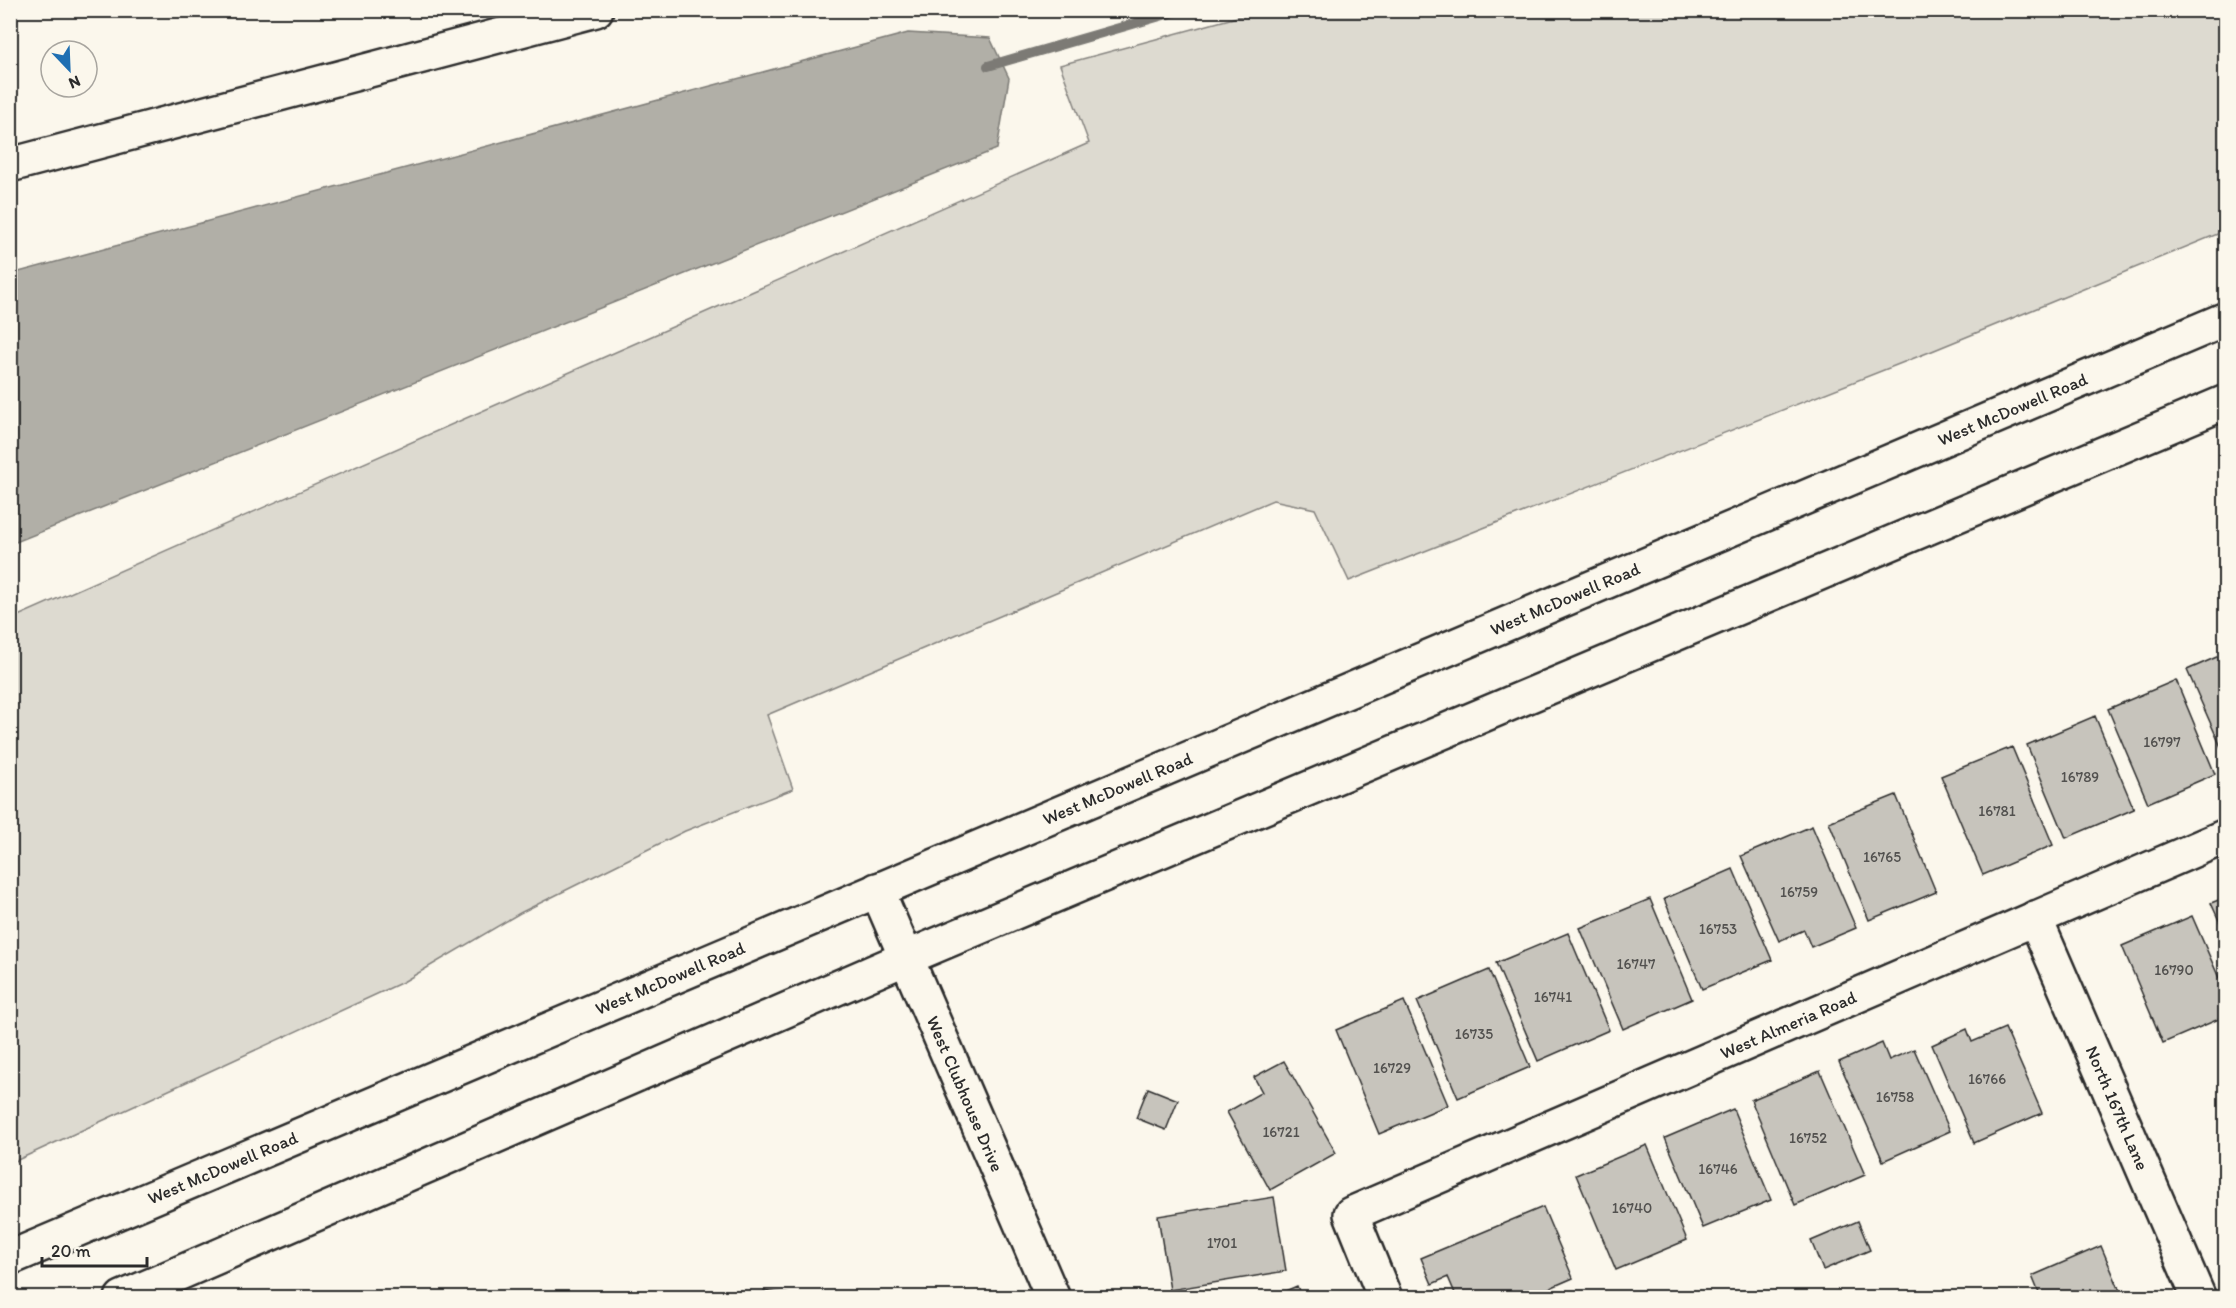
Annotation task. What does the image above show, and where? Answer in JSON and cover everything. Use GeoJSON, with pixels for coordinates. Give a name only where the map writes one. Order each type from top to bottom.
{"type":"FeatureCollection","features":[{"type":"Feature","properties":{"kind":"main road"},"geometry":{"type":"LineString","coordinates":[[10,165],[596,10]]}},
{"type":"Feature","properties":{"kind":"main road","name":"West McDowell Road"},"geometry":{"type":"LineString","coordinates":[[10,1258],[2226,319]]}},
{"type":"Feature","properties":{"kind":"main road"},"geometry":{"type":"LineString","coordinates":[[122,1298],[906,958],[2226,402]]}},
{"type":"Feature","properties":{"kind":"main road","name":"West Almeria Road"},"geometry":{"type":"LineString","coordinates":[[1386,1298],[1352,1214],[2226,836]]}},
{"type":"Feature","properties":{"kind":"main road","name":"West Clubhouse Drive"},"geometry":{"type":"LineString","coordinates":[[877,890],[1053,1298]]}},
{"type":"Feature","properties":{"kind":"main road","name":"North 167th Lane"},"geometry":{"type":"LineString","coordinates":[[2035,918],[2199,1298]]}},
{"type":"Feature","properties":{"kind":"shaded area"},"geometry":{"type":"Polygon","coordinates":[[[1263,10],[2225,11],[2225,231],[1932,351],[1349,581],[1315,509],[1273,500],[767,715],[793,789],[685,831],[520,913],[403,982],[11,1163],[11,619],[1089,143],[1060,65],[1263,10]]]}},
{"type":"Feature","properties":{"kind":"shaded area"},"geometry":{"type":"Polygon","coordinates":[[[908,33],[990,38],[1009,78],[997,149],[11,544],[11,274],[908,33]]]}},
{"type":"Feature","properties":{"kind":"building"},"geometry":{"type":"Polygon","coordinates":[[[2226,653],[2226,756],[2225,756],[2187,670],[2226,653]]]}},
{"type":"Feature","properties":{"kind":"building"},"geometry":{"type":"Polygon","coordinates":[[[2176,680],[2215,774],[2148,803],[2108,709],[2176,680]]]}},
{"type":"Feature","properties":{"kind":"building"},"geometry":{"type":"Polygon","coordinates":[[[2095,716],[2134,809],[2066,838],[2027,745],[2095,716]]]}},
{"type":"Feature","properties":{"kind":"building"},"geometry":{"type":"Polygon","coordinates":[[[2012,747],[2053,845],[1983,875],[1941,776],[2012,747]]]}},
{"type":"Feature","properties":{"kind":"building"},"geometry":{"type":"Polygon","coordinates":[[[1896,795],[1936,892],[1869,920],[1829,822],[1896,795]]]}},
{"type":"Feature","properties":{"kind":"building"},"geometry":{"type":"Polygon","coordinates":[[[1812,826],[1856,928],[1811,947],[1804,930],[1779,941],[1741,856],[1812,826]]]}},
{"type":"Feature","properties":{"kind":"building"},"geometry":{"type":"Polygon","coordinates":[[[1733,869],[1772,960],[1702,989],[1664,899],[1733,869]]]}},
{"type":"Feature","properties":{"kind":"building"},"geometry":{"type":"Polygon","coordinates":[[[2226,897],[2226,936],[2211,903],[2226,897]]]}},
{"type":"Feature","properties":{"kind":"building"},"geometry":{"type":"Polygon","coordinates":[[[1650,899],[1692,999],[1623,1029],[1580,928],[1650,899]]]}},
{"type":"Feature","properties":{"kind":"building"},"geometry":{"type":"Polygon","coordinates":[[[2192,916],[2226,994],[2226,1016],[2163,1043],[2122,946],[2192,916]]]}},
{"type":"Feature","properties":{"kind":"building"},"geometry":{"type":"Polygon","coordinates":[[[1568,933],[1609,1030],[1538,1061],[1496,963],[1568,933]]]}},
{"type":"Feature","properties":{"kind":"building"},"geometry":{"type":"Polygon","coordinates":[[[1489,970],[1530,1067],[1458,1098],[1417,1001],[1489,970]]]}},
{"type":"Feature","properties":{"kind":"building"},"geometry":{"type":"Polygon","coordinates":[[[1404,1001],[1448,1105],[1379,1134],[1336,1030],[1404,1001]]]}},
{"type":"Feature","properties":{"kind":"building"},"geometry":{"type":"Polygon","coordinates":[[[2005,1028],[2042,1113],[1974,1143],[1932,1045],[1967,1029],[1972,1042],[2005,1028]]]}},
{"type":"Feature","properties":{"kind":"building"},"geometry":{"type":"Polygon","coordinates":[[[1882,1043],[1889,1060],[1914,1049],[1950,1131],[1883,1161],[1839,1062],[1882,1043]]]}},
{"type":"Feature","properties":{"kind":"building"},"geometry":{"type":"Polygon","coordinates":[[[1284,1061],[1336,1153],[1270,1190],[1227,1112],[1262,1092],[1254,1077],[1284,1061]]]}},
{"type":"Feature","properties":{"kind":"building"},"geometry":{"type":"Polygon","coordinates":[[[1820,1071],[1865,1175],[1795,1205],[1751,1100],[1820,1071]]]}},
{"type":"Feature","properties":{"kind":"building"},"geometry":{"type":"Polygon","coordinates":[[[1148,1088],[1178,1100],[1166,1130],[1136,1118],[1148,1088]]]}},
{"type":"Feature","properties":{"kind":"building"},"geometry":{"type":"Polygon","coordinates":[[[1733,1109],[1771,1200],[1703,1228],[1665,1138],[1733,1109]]]}},
{"type":"Feature","properties":{"kind":"building"},"geometry":{"type":"Polygon","coordinates":[[[1647,1145],[1687,1240],[1616,1270],[1576,1175],[1647,1145]]]}},
{"type":"Feature","properties":{"kind":"building"},"geometry":{"type":"Polygon","coordinates":[[[2226,1158],[2226,1175],[2219,1161],[2226,1158]]]}},
{"type":"Feature","properties":{"kind":"building"},"geometry":{"type":"Polygon","coordinates":[[[1274,1197],[1286,1271],[1170,1290],[1158,1216],[1274,1197]]]}},
{"type":"Feature","properties":{"kind":"building"},"geometry":{"type":"Polygon","coordinates":[[[1543,1207],[1573,1278],[1527,1298],[1457,1298],[1448,1277],[1432,1284],[1421,1258],[1543,1207]]]}},
{"type":"Feature","properties":{"kind":"building"},"geometry":{"type":"Polygon","coordinates":[[[1858,1221],[1870,1250],[1823,1270],[1811,1241],[1858,1221]]]}},
{"type":"Feature","properties":{"kind":"building"},"geometry":{"type":"Polygon","coordinates":[[[2101,1246],[2123,1298],[2041,1298],[2032,1276],[2101,1246]]]}},
{"type":"Feature","properties":{"kind":"building"},"geometry":{"type":"Polygon","coordinates":[[[1297,1286],[1302,1298],[1269,1298],[1297,1286]]]}},
{"type":"Feature","properties":{"kind":"building"},"geometry":{"type":"Polygon","coordinates":[[[764,1291],[812,1298],[764,1298],[764,1291]]]}},
{"type":"Feature","properties":{"kind":"waterway"},"geometry":{"type":"LineString","coordinates":[[988,66],[1181,10]]}}]}
